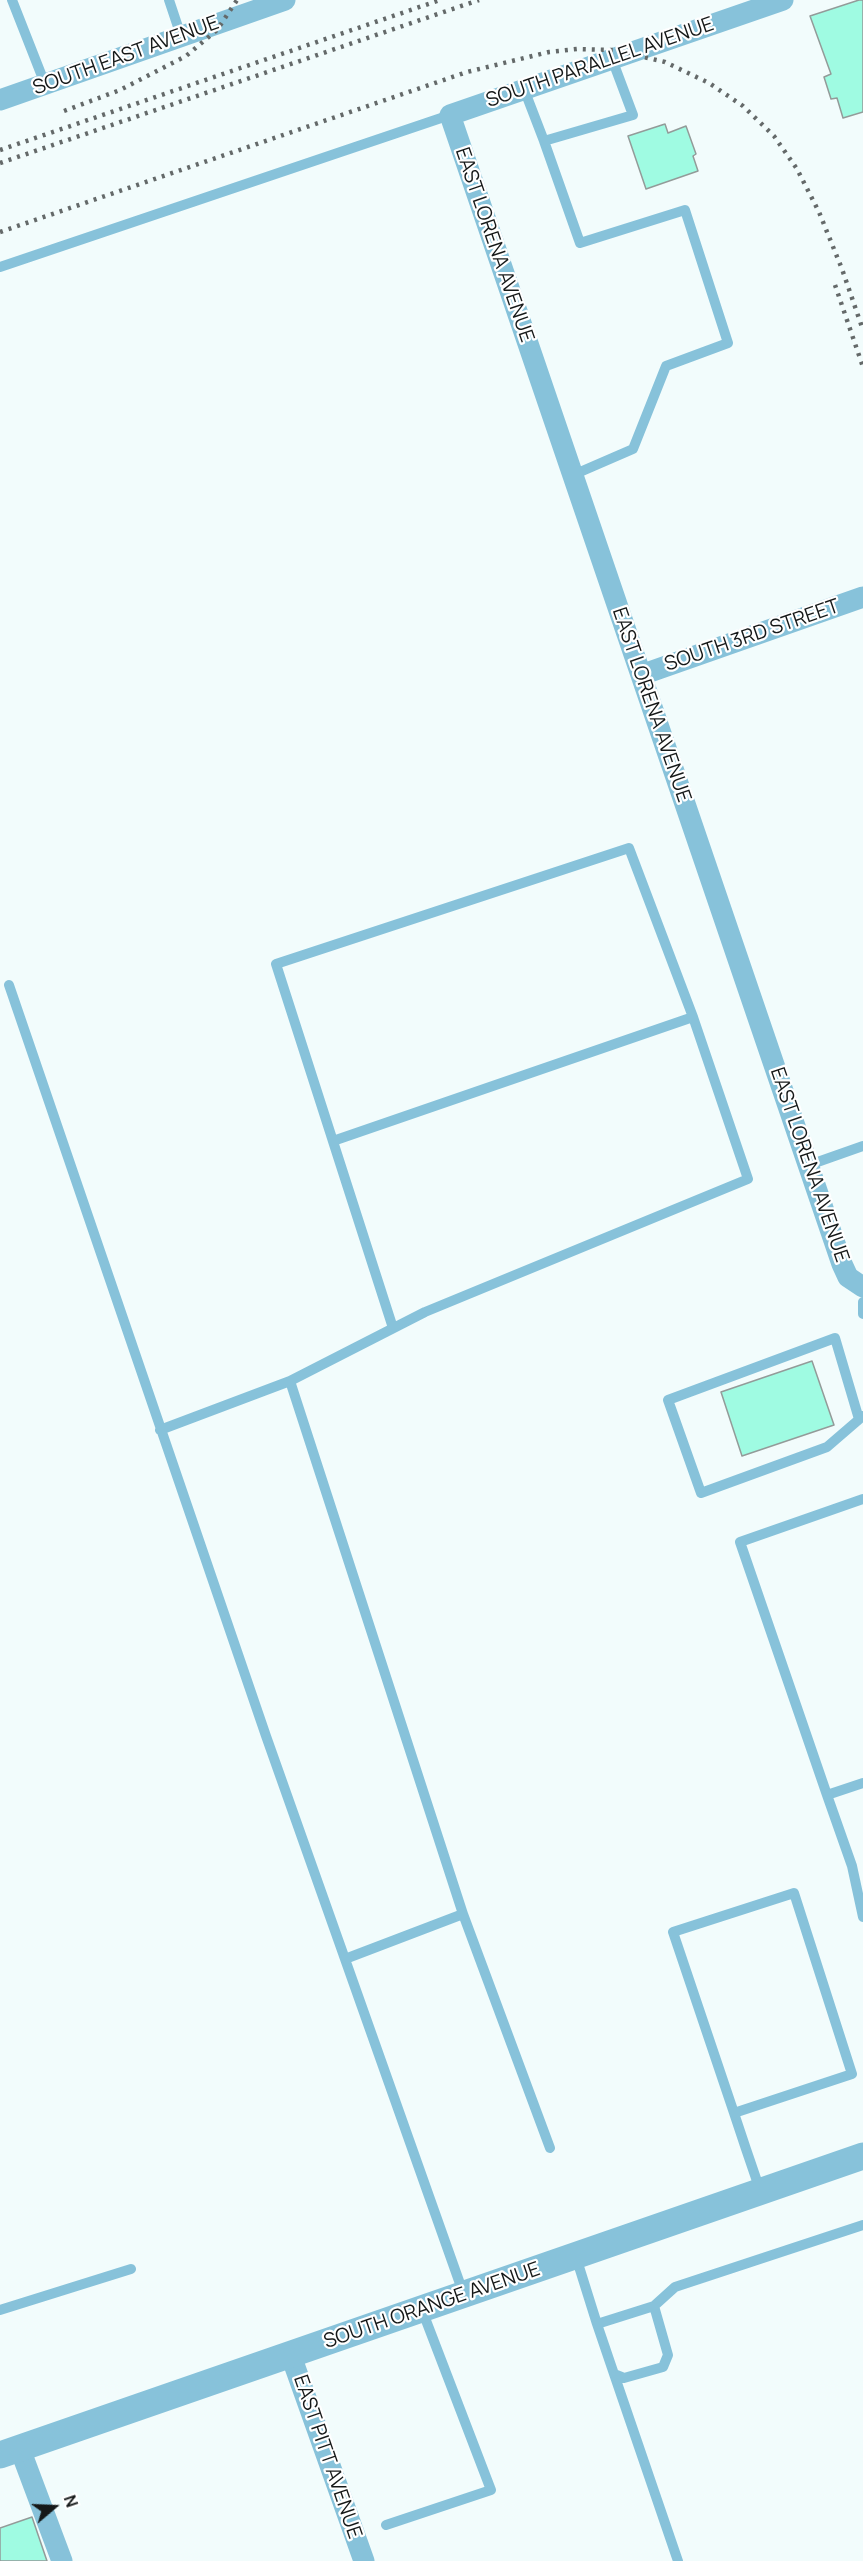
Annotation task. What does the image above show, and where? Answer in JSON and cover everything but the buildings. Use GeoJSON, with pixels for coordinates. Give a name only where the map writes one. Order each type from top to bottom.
{"type":"FeatureCollection","features":[{"type":"Feature","properties":{"kind":"street","name":"SOUTH EAST AVENUE"},"geometry":{"type":"LineString","coordinates":[[0,100],[285,0]]}},
{"type":"Feature","properties":{"kind":"street","name":"SOUTH PARALLEL AVENUE"},"geometry":{"type":"LineString","coordinates":[[450,115],[783,0]]}},
{"type":"Feature","properties":{"kind":"street","name":"EAST LORENA AVENUE"},"geometry":{"type":"LineString","coordinates":[[450,115],[842,1264],[848,1277],[863,1287]]}},
{"type":"Feature","properties":{"kind":"street","name":"SOUTH 3RD STREET"},"geometry":{"type":"LineString","coordinates":[[641,675],[863,597]]}},
{"type":"Feature","properties":{"kind":"street","name":"SOUTH ORANGE AVENUE"},"geometry":{"type":"LineString","coordinates":[[10,2452],[863,2156]]}},
{"type":"Feature","properties":{"kind":"street","name":"EAST PITT AVENUE"},"geometry":{"type":"LineString","coordinates":[[290,2353],[364,2561]]}},
{"type":"Feature","properties":{"kind":"street"},"geometry":{"type":"LineString","coordinates":[[10,2452],[62,2561]]}},
{"type":"Feature","properties":{"kind":"lane"},"geometry":{"type":"LineString","coordinates":[[12,0],[45,84]]}},
{"type":"Feature","properties":{"kind":"lane"},"geometry":{"type":"LineString","coordinates":[[169,0],[181,36]]}},
{"type":"Feature","properties":{"kind":"lane"},"geometry":{"type":"LineString","coordinates":[[544,141],[633,115],[612,59]]}},
{"type":"Feature","properties":{"kind":"lane"},"geometry":{"type":"LineString","coordinates":[[524,89],[580,243],[685,210],[728,343],[666,366],[633,449],[573,475]]}},
{"type":"Feature","properties":{"kind":"lane"},"geometry":{"type":"LineString","coordinates":[[0,267],[450,115]]}},
{"type":"Feature","properties":{"kind":"lane"},"geometry":{"type":"LineString","coordinates":[[160,1430],[290,1381],[425,1312],[748,1179],[693,1017],[629,848],[276,964],[393,1328]]}},
{"type":"Feature","properties":{"kind":"lane"},"geometry":{"type":"LineString","coordinates":[[9,985],[160,1430],[464,2295]]}},
{"type":"Feature","properties":{"kind":"lane"},"geometry":{"type":"LineString","coordinates":[[333,1142],[693,1017]]}},
{"type":"Feature","properties":{"kind":"lane"},"geometry":{"type":"LineString","coordinates":[[809,1165],[863,1146]]}},
{"type":"Feature","properties":{"kind":"lane"},"geometry":{"type":"LineString","coordinates":[[863,1302],[863,1314]]}},
{"type":"Feature","properties":{"kind":"lane"},"geometry":{"type":"LineString","coordinates":[[835,1338],[861,1418],[827,1447],[701,1493],[668,1400],[835,1338]]}},
{"type":"Feature","properties":{"kind":"lane"},"geometry":{"type":"LineString","coordinates":[[290,1381],[463,1914],[550,2148]]}},
{"type":"Feature","properties":{"kind":"lane"},"geometry":{"type":"LineString","coordinates":[[863,1499],[740,1542],[852,1866],[863,1917]]}},
{"type":"Feature","properties":{"kind":"lane"},"geometry":{"type":"LineString","coordinates":[[827,1795],[863,1783]]}},
{"type":"Feature","properties":{"kind":"lane"},"geometry":{"type":"LineString","coordinates":[[734,2112],[852,2074],[794,1893],[673,1932],[760,2192]]}},
{"type":"Feature","properties":{"kind":"lane"},"geometry":{"type":"LineString","coordinates":[[345,1959],[463,1914]]}},
{"type":"Feature","properties":{"kind":"lane"},"geometry":{"type":"LineString","coordinates":[[597,2324],[654,2306],[675,2287],[863,2225]]}},
{"type":"Feature","properties":{"kind":"lane"},"geometry":{"type":"LineString","coordinates":[[575,2257],[678,2561]]}},
{"type":"Feature","properties":{"kind":"lane"},"geometry":{"type":"LineString","coordinates":[[0,2310],[131,2270]]}},
{"type":"Feature","properties":{"kind":"lane"},"geometry":{"type":"LineString","coordinates":[[615,2374],[624,2378],[663,2367],[668,2355],[654,2306]]}},
{"type":"Feature","properties":{"kind":"lane"},"geometry":{"type":"LineString","coordinates":[[386,2525],[492,2490],[422,2309]]}},
{"type":"Feature","properties":{"kind":"railway"},"geometry":{"type":"LineString","coordinates":[[64,111],[120,90],[186,56],[217,30],[237,0]]}},
{"type":"Feature","properties":{"kind":"railway"},"geometry":{"type":"LineString","coordinates":[[0,150],[440,0]]}},
{"type":"Feature","properties":{"kind":"railway"},"geometry":{"type":"LineString","coordinates":[[0,163],[479,0]]}},
{"type":"Feature","properties":{"kind":"railway"},"geometry":{"type":"LineString","coordinates":[[0,232],[467,72],[549,52],[577,49],[614,50],[665,62],[709,83],[743,106],[774,136],[797,169],[819,212],[863,330]]}},
{"type":"Feature","properties":{"kind":"railway"},"geometry":{"type":"LineString","coordinates":[[835,285],[863,367]]}}]}
